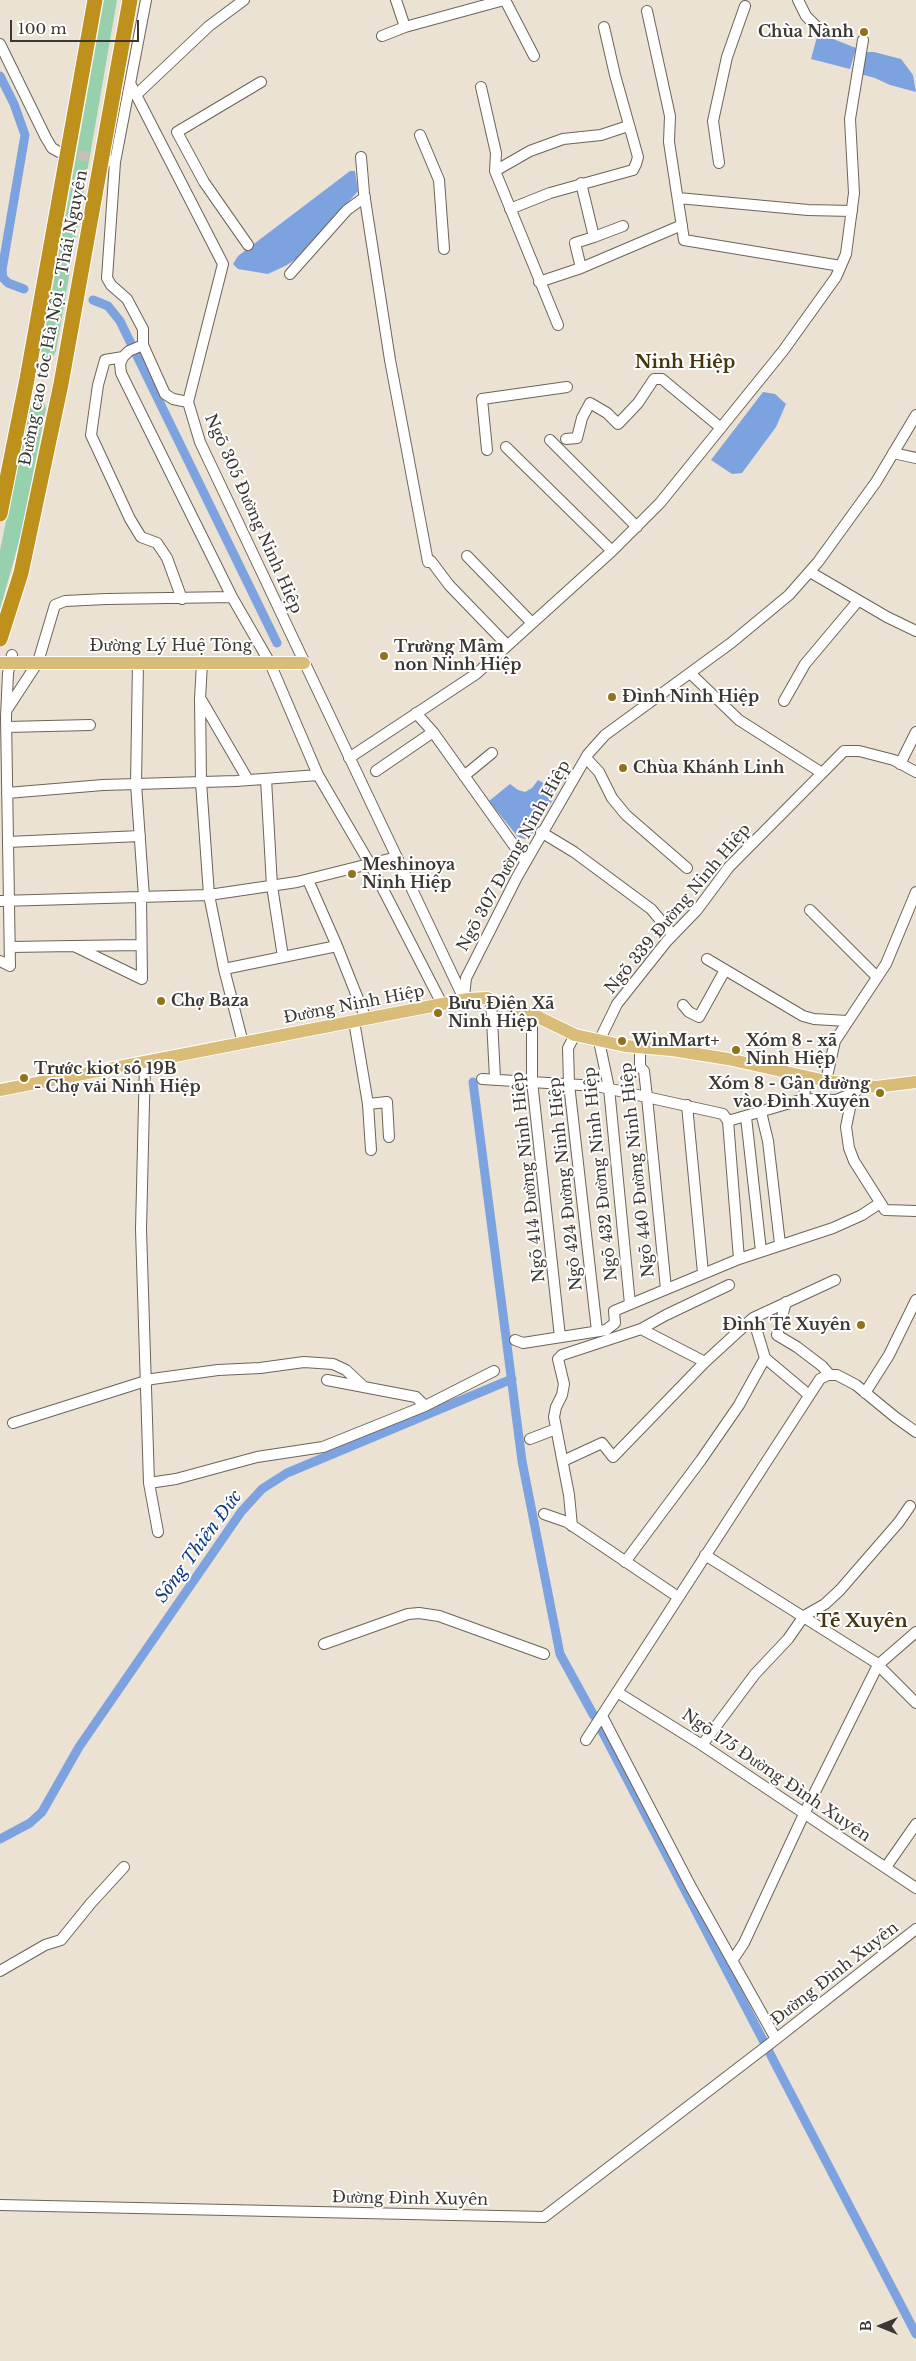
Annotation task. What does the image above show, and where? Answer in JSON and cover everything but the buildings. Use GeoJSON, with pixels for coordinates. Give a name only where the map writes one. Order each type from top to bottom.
{"type":"FeatureCollection","features":[{"type":"Feature","properties":{"kind":"highway","name":"Đường cao tốc Hà Nội - Thái Nguyên"},"geometry":{"type":"LineString","coordinates":[[0,514],[27,379],[95,0]]}},
{"type":"Feature","properties":{"kind":"highway","name":"Đường cao tốc Hà Nội - Thái Nguyên"},"geometry":{"type":"LineString","coordinates":[[0,639],[21,573],[61,384],[130,0]]}},
{"type":"Feature","properties":{"kind":"main road","name":"Đường Lý Huệ Tông"},"geometry":{"type":"LineString","coordinates":[[6,659],[38,662],[304,663]]}},
{"type":"Feature","properties":{"kind":"main road","name":"Đường Ninh Hiệp"},"geometry":{"type":"LineString","coordinates":[[0,1090],[464,1000],[491,1000],[532,1014],[575,1035],[599,1041],[728,1059],[826,1080],[876,1087],[916,1082]]}},
{"type":"Feature","properties":{"kind":"street"},"geometry":{"type":"LineString","coordinates":[[146,0],[115,162],[114,199],[106,273],[111,286],[127,300],[138,316],[143,329],[141,346],[165,394],[173,399],[188,402]]}},
{"type":"Feature","properties":{"kind":"street"},"geometry":{"type":"LineString","coordinates":[[136,95],[209,26],[244,0]]}},
{"type":"Feature","properties":{"kind":"street"},"geometry":{"type":"LineString","coordinates":[[396,0],[405,27]]}},
{"type":"Feature","properties":{"kind":"street"},"geometry":{"type":"LineString","coordinates":[[382,36],[405,27],[505,0],[534,56]]}},
{"type":"Feature","properties":{"kind":"street"},"geometry":{"type":"LineString","coordinates":[[798,0],[806,16],[815,25]]}},
{"type":"Feature","properties":{"kind":"street"},"geometry":{"type":"LineString","coordinates":[[719,163],[713,121],[728,58],[745,6]]}},
{"type":"Feature","properties":{"kind":"street"},"geometry":{"type":"LineString","coordinates":[[647,11],[670,116],[669,142],[684,240],[840,266]]}},
{"type":"Feature","properties":{"kind":"street"},"geometry":{"type":"LineString","coordinates":[[510,210],[581,183],[633,170],[638,157],[628,126],[604,27]]}},
{"type":"Feature","properties":{"kind":"street"},"geometry":{"type":"LineString","coordinates":[[349,758],[476,674],[636,528],[660,503],[783,351],[836,277],[846,254],[852,211],[854,193],[850,119],[863,40]]}},
{"type":"Feature","properties":{"kind":"street"},"geometry":{"type":"LineString","coordinates":[[0,44],[4,59],[46,138],[52,148],[59,152]]}},
{"type":"Feature","properties":{"kind":"street"},"geometry":{"type":"LineString","coordinates":[[248,245],[204,182],[176,132],[260,82]]}},
{"type":"Feature","properties":{"kind":"street","name":"Ngõ 305 Đường Ninh Hiệp"},"geometry":{"type":"LineString","coordinates":[[131,85],[223,264],[188,402],[200,442],[464,1000]]}},
{"type":"Feature","properties":{"kind":"street"},"geometry":{"type":"LineString","coordinates":[[481,87],[496,153],[495,171],[558,325]]}},
{"type":"Feature","properties":{"kind":"street"},"geometry":{"type":"LineString","coordinates":[[495,171],[530,151],[563,139],[601,134],[628,126]]}},
{"type":"Feature","properties":{"kind":"street"},"geometry":{"type":"LineString","coordinates":[[420,135],[439,180],[444,249]]}},
{"type":"Feature","properties":{"kind":"street"},"geometry":{"type":"LineString","coordinates":[[361,157],[365,197],[390,360],[429,561],[448,585],[507,645]]}},
{"type":"Feature","properties":{"kind":"street"},"geometry":{"type":"LineString","coordinates":[[104,160],[115,162]]}},
{"type":"Feature","properties":{"kind":"street"},"geometry":{"type":"LineString","coordinates":[[581,183],[594,237]]}},
{"type":"Feature","properties":{"kind":"street"},"geometry":{"type":"LineString","coordinates":[[290,274],[347,210],[365,197]]}},
{"type":"Feature","properties":{"kind":"street"},"geometry":{"type":"LineString","coordinates":[[678,198],[683,200],[711,200],[808,210],[852,211]]}},
{"type":"Feature","properties":{"kind":"street"},"geometry":{"type":"LineString","coordinates":[[540,282],[581,268],[682,225]]}},
{"type":"Feature","properties":{"kind":"street"},"geometry":{"type":"LineString","coordinates":[[581,268],[575,243],[623,226]]}},
{"type":"Feature","properties":{"kind":"street"},"geometry":{"type":"LineString","coordinates":[[141,346],[126,354],[104,360],[98,385],[91,436],[130,519],[141,537],[157,543],[178,585],[182,599]]}},
{"type":"Feature","properties":{"kind":"street"},"geometry":{"type":"LineString","coordinates":[[126,354],[120,364],[121,373],[232,597],[270,663],[318,775],[370,864],[442,1004]]}},
{"type":"Feature","properties":{"kind":"street"},"geometry":{"type":"LineString","coordinates":[[566,439],[577,438],[582,418],[590,403],[618,424],[638,403],[654,379],[662,379],[721,428]]}},
{"type":"Feature","properties":{"kind":"street"},"geometry":{"type":"LineString","coordinates":[[487,450],[482,399],[567,387]]}},
{"type":"Feature","properties":{"kind":"street","name":"Ngõ 307 Đường Ninh Hiệp"},"geometry":{"type":"LineString","coordinates":[[464,1000],[466,978],[525,861],[586,758],[605,735],[731,644],[789,595],[810,572],[876,482],[916,415]]}},
{"type":"Feature","properties":{"kind":"street"},"geometry":{"type":"LineString","coordinates":[[550,440],[636,528]]}},
{"type":"Feature","properties":{"kind":"street"},"geometry":{"type":"LineString","coordinates":[[506,447],[612,551]]}},
{"type":"Feature","properties":{"kind":"street"},"geometry":{"type":"LineString","coordinates":[[894,453],[916,458]]}},
{"type":"Feature","properties":{"kind":"street"},"geometry":{"type":"LineString","coordinates":[[467,556],[532,622]]}},
{"type":"Feature","properties":{"kind":"street"},"geometry":{"type":"LineString","coordinates":[[810,572],[916,631]]}},
{"type":"Feature","properties":{"kind":"street"},"geometry":{"type":"LineString","coordinates":[[7,709],[38,662],[56,605],[65,600],[232,597]]}},
{"type":"Feature","properties":{"kind":"street"},"geometry":{"type":"LineString","coordinates":[[784,701],[806,664],[858,600]]}},
{"type":"Feature","properties":{"kind":"street"},"geometry":{"type":"LineString","coordinates":[[0,961],[10,966],[10,947],[4,902],[8,842],[6,659]]}},
{"type":"Feature","properties":{"kind":"street"},"geometry":{"type":"LineString","coordinates":[[74,946],[142,979],[142,897],[136,784],[138,662]]}},
{"type":"Feature","properties":{"kind":"street"},"geometry":{"type":"LineString","coordinates":[[202,663],[200,699],[201,782],[209,895],[224,969],[243,1043]]}},
{"type":"Feature","properties":{"kind":"street"},"geometry":{"type":"LineString","coordinates":[[690,673],[739,720],[822,773]]}},
{"type":"Feature","properties":{"kind":"street"},"geometry":{"type":"LineString","coordinates":[[200,699],[248,780]]}},
{"type":"Feature","properties":{"kind":"street"},"geometry":{"type":"LineString","coordinates":[[416,713],[433,732],[525,861]]}},
{"type":"Feature","properties":{"kind":"street"},"geometry":{"type":"LineString","coordinates":[[7,732],[90,725]]}},
{"type":"Feature","properties":{"kind":"street"},"geometry":{"type":"LineString","coordinates":[[0,749],[7,732]]}},
{"type":"Feature","properties":{"kind":"street"},"geometry":{"type":"LineString","coordinates":[[376,771],[433,732]]}},
{"type":"Feature","properties":{"kind":"street"},"geometry":{"type":"LineString","coordinates":[[900,764],[916,732]]}},
{"type":"Feature","properties":{"kind":"street","name":"Ngõ 339 Đường Ninh Hiệp"},"geometry":{"type":"LineString","coordinates":[[599,1041],[617,1004],[673,935],[697,910],[729,867],[844,751],[859,751],[900,764],[916,772]]}},
{"type":"Feature","properties":{"kind":"street"},"geometry":{"type":"LineString","coordinates":[[464,776],[492,752]]}},
{"type":"Feature","properties":{"kind":"street"},"geometry":{"type":"LineString","coordinates":[[586,758],[599,772],[612,798],[626,815],[687,868]]}},
{"type":"Feature","properties":{"kind":"street"},"geometry":{"type":"LineString","coordinates":[[7,793],[136,784],[248,780],[318,775]]}},
{"type":"Feature","properties":{"kind":"street"},"geometry":{"type":"LineString","coordinates":[[266,779],[272,886],[283,957]]}},
{"type":"Feature","properties":{"kind":"street"},"geometry":{"type":"LineString","coordinates":[[541,832],[574,852],[651,909],[673,935]]}},
{"type":"Feature","properties":{"kind":"street"},"geometry":{"type":"LineString","coordinates":[[8,842],[140,836]]}},
{"type":"Feature","properties":{"kind":"street"},"geometry":{"type":"LineString","coordinates":[[4,902],[209,895],[308,880],[397,857]]}},
{"type":"Feature","properties":{"kind":"street"},"geometry":{"type":"LineString","coordinates":[[308,880],[338,946],[360,1020],[368,1104],[370,1150]]}},
{"type":"Feature","properties":{"kind":"street"},"geometry":{"type":"LineString","coordinates":[[826,1080],[834,1041],[886,964],[916,892]]}},
{"type":"Feature","properties":{"kind":"street"},"geometry":{"type":"LineString","coordinates":[[810,910],[877,977]]}},
{"type":"Feature","properties":{"kind":"street"},"geometry":{"type":"LineString","coordinates":[[10,947],[142,945]]}},
{"type":"Feature","properties":{"kind":"street"},"geometry":{"type":"LineString","coordinates":[[224,969],[338,946]]}},
{"type":"Feature","properties":{"kind":"street"},"geometry":{"type":"LineString","coordinates":[[707,959],[803,1016],[814,1019],[847,1021]]}},
{"type":"Feature","properties":{"kind":"street"},"geometry":{"type":"LineString","coordinates":[[683,1005],[689,1012],[699,1017],[725,970]]}},
{"type":"Feature","properties":{"kind":"street"},"geometry":{"type":"LineString","coordinates":[[491,1000],[495,1078]]}},
{"type":"Feature","properties":{"kind":"street","name":"Ngõ 414 Đường Ninh Hiệp"},"geometry":{"type":"LineString","coordinates":[[532,1014],[532,1081],[560,1337]]}},
{"type":"Feature","properties":{"kind":"street","name":"Ngõ 424 Đường Ninh Hiệp"},"geometry":{"type":"LineString","coordinates":[[575,1035],[568,1048],[569,1084],[597,1331]]}},
{"type":"Feature","properties":{"kind":"street","name":"Ngõ 432 Đường Ninh Hiệp"},"geometry":{"type":"LineString","coordinates":[[599,1041],[609,1088],[630,1304]]}},
{"type":"Feature","properties":{"kind":"street","name":"Ngõ 440 Đường Ninh Hiệp"},"geometry":{"type":"LineString","coordinates":[[640,1048],[640,1067],[644,1071],[666,1289]]}},
{"type":"Feature","properties":{"kind":"street"},"geometry":{"type":"LineString","coordinates":[[145,1062],[141,1230],[149,1483],[158,1532]]}},
{"type":"Feature","properties":{"kind":"street"},"geometry":{"type":"LineString","coordinates":[[804,1099],[806,1076]]}},
{"type":"Feature","properties":{"kind":"street"},"geometry":{"type":"LineString","coordinates":[[482,1078],[609,1088],[724,1114],[728,1121],[739,1259]]}},
{"type":"Feature","properties":{"kind":"street"},"geometry":{"type":"LineString","coordinates":[[728,1121],[804,1099],[836,1100],[861,1088],[876,1087]]}},
{"type":"Feature","properties":{"kind":"street"},"geometry":{"type":"LineString","coordinates":[[853,1093],[846,1127],[849,1148],[854,1161],[883,1207]]}},
{"type":"Feature","properties":{"kind":"street"},"geometry":{"type":"LineString","coordinates":[[368,1104],[387,1102],[389,1136]]}},
{"type":"Feature","properties":{"kind":"street"},"geometry":{"type":"LineString","coordinates":[[687,1105],[703,1273]]}},
{"type":"Feature","properties":{"kind":"street"},"geometry":{"type":"LineString","coordinates":[[760,1112],[768,1141],[780,1244]]}},
{"type":"Feature","properties":{"kind":"street"},"geometry":{"type":"LineString","coordinates":[[746,1117],[760,1251]]}},
{"type":"Feature","properties":{"kind":"street"},"geometry":{"type":"LineString","coordinates":[[515,1340],[523,1343],[606,1330],[615,1324],[614,1311],[739,1259],[833,1228],[883,1207],[916,1211]]}},
{"type":"Feature","properties":{"kind":"street"},"geometry":{"type":"LineString","coordinates":[[563,1461],[602,1443],[613,1457],[705,1362],[753,1318],[835,1280]]}},
{"type":"Feature","properties":{"kind":"street"},"geometry":{"type":"LineString","coordinates":[[572,1526],[572,1514],[554,1418],[564,1384],[558,1359],[562,1355],[641,1329],[729,1285]]}},
{"type":"Feature","properties":{"kind":"street"},"geometry":{"type":"LineString","coordinates":[[865,1393],[889,1355],[916,1300]]}},
{"type":"Feature","properties":{"kind":"street"},"geometry":{"type":"LineString","coordinates":[[786,1302],[777,1335],[797,1347],[822,1366],[830,1375]]}},
{"type":"Feature","properties":{"kind":"street"},"geometry":{"type":"LineString","coordinates":[[753,1318],[765,1358],[810,1395]]}},
{"type":"Feature","properties":{"kind":"street"},"geometry":{"type":"LineString","coordinates":[[641,1329],[705,1362]]}},
{"type":"Feature","properties":{"kind":"street"},"geometry":{"type":"LineString","coordinates":[[625,1562],[701,1460],[739,1405],[765,1358]]}},
{"type":"Feature","properties":{"kind":"street"},"geometry":{"type":"LineString","coordinates":[[13,1423],[146,1382],[218,1370],[260,1368],[304,1362],[333,1364],[346,1370],[363,1386]]}},
{"type":"Feature","properties":{"kind":"street"},"geometry":{"type":"LineString","coordinates":[[149,1483],[176,1480],[257,1457],[323,1447],[425,1406],[494,1371]]}},
{"type":"Feature","properties":{"kind":"street"},"geometry":{"type":"LineString","coordinates":[[586,1740],[820,1379],[830,1375],[837,1375],[865,1393],[895,1418],[916,1432]]}},
{"type":"Feature","properties":{"kind":"street"},"geometry":{"type":"LineString","coordinates":[[327,1380],[416,1397],[425,1406]]}},
{"type":"Feature","properties":{"kind":"street"},"geometry":{"type":"LineString","coordinates":[[530,1439],[556,1429]]}},
{"type":"Feature","properties":{"kind":"street"},"geometry":{"type":"LineString","coordinates":[[702,1744],[755,1674],[788,1639],[804,1616],[825,1604],[840,1590],[899,1522],[910,1506]]}},
{"type":"Feature","properties":{"kind":"street"},"geometry":{"type":"LineString","coordinates":[[544,1514],[572,1526],[678,1597]]}},
{"type":"Feature","properties":{"kind":"street"},"geometry":{"type":"LineString","coordinates":[[705,1554],[878,1665],[916,1704]]}},
{"type":"Feature","properties":{"kind":"street"},"geometry":{"type":"LineString","coordinates":[[324,1644],[408,1614],[419,1613],[439,1616],[544,1654]]}},
{"type":"Feature","properties":{"kind":"street"},"geometry":{"type":"LineString","coordinates":[[732,1961],[744,1943],[804,1814],[878,1665],[916,1632]]}},
{"type":"Feature","properties":{"kind":"street","name":"Ngõ 175 Đường Đình Xuyên"},"geometry":{"type":"LineString","coordinates":[[618,1692],[702,1744],[916,1888]]}},
{"type":"Feature","properties":{"kind":"street"},"geometry":{"type":"LineString","coordinates":[[602,1716],[645,1801],[774,2041]]}},
{"type":"Feature","properties":{"kind":"street"},"geometry":{"type":"LineString","coordinates":[[886,1867],[916,1824]]}},
{"type":"Feature","properties":{"kind":"street"},"geometry":{"type":"LineString","coordinates":[[0,1971],[45,1945],[61,1940],[124,1867]]}},
{"type":"Feature","properties":{"kind":"street","name":"Đường Đình Xuyên"},"geometry":{"type":"LineString","coordinates":[[0,2205],[544,2217],[774,2041],[916,1929]]}},
{"type":"Feature","properties":{"kind":"green space"},"geometry":{"type":"Polygon","coordinates":[[[104,0],[117,0],[56,351],[52,359],[46,361],[41,354],[104,0]]]}},
{"type":"Feature","properties":{"kind":"green space"},"geometry":{"type":"Polygon","coordinates":[[[35,399],[43,401],[46,408],[21,535],[0,609],[0,550],[30,408],[35,399]]]}},
{"type":"Feature","properties":{"kind":"water"},"geometry":{"type":"Polygon","coordinates":[[[818,33],[856,48],[850,69],[811,59],[818,33]]]}},
{"type":"Feature","properties":{"kind":"water"},"geometry":{"type":"Polygon","coordinates":[[[866,52],[874,52],[901,59],[913,75],[916,92],[860,74],[866,52]]]}},
{"type":"Feature","properties":{"kind":"water"},"geometry":{"type":"Polygon","coordinates":[[[350,171],[355,171],[358,191],[303,254],[287,265],[268,274],[238,269],[233,264],[238,256],[350,171]]]}},
{"type":"Feature","properties":{"kind":"water"},"geometry":{"type":"Polygon","coordinates":[[[763,392],[775,394],[786,404],[776,427],[742,473],[732,474],[711,460],[763,392]]]}},
{"type":"Feature","properties":{"kind":"water"},"geometry":{"type":"Polygon","coordinates":[[[538,780],[558,791],[533,833],[525,839],[518,837],[489,801],[510,784],[518,790],[525,792],[532,788],[538,780]]]}},
{"type":"Feature","properties":{"kind":"waterway"},"geometry":{"type":"LineString","coordinates":[[0,76],[14,104],[25,135],[2,270],[3,278],[8,283],[24,289]]}},
{"type":"Feature","properties":{"kind":"waterway"},"geometry":{"type":"LineString","coordinates":[[93,300],[108,306],[120,321],[277,643]]}},
{"type":"Feature","properties":{"kind":"waterway"},"geometry":{"type":"LineString","coordinates":[[473,1082],[522,1461],[560,1654],[594,1716]]}},
{"type":"Feature","properties":{"kind":"waterway","name":"Sông Thiên Đức"},"geometry":{"type":"LineString","coordinates":[[0,1839],[30,1823],[42,1812],[79,1747],[241,1512],[262,1489],[287,1473],[512,1379]]}},
{"type":"Feature","properties":{"kind":"waterway"},"geometry":{"type":"LineString","coordinates":[[602,1731],[916,2334]]}},
{"type":"Feature","properties":{"kind":"tunnel"},"geometry":{"type":"LineString","coordinates":[[64,152],[104,160]]}},
{"type":"Feature","properties":{"kind":"place","name":"Chùa Nành"},"geometry":{"type":"Point","coordinates":[864,32]}},
{"type":"Feature","properties":{"kind":"place","name":"Trường Mầm non Ninh Hiệp"},"geometry":{"type":"Point","coordinates":[384,656]}},
{"type":"Feature","properties":{"kind":"place","name":"Đình Ninh Hiệp"},"geometry":{"type":"Point","coordinates":[612,697]}},
{"type":"Feature","properties":{"kind":"place","name":"Chùa Khánh Linh"},"geometry":{"type":"Point","coordinates":[623,768]}},
{"type":"Feature","properties":{"kind":"place","name":"Meshinoya Ninh Hiệp"},"geometry":{"type":"Point","coordinates":[352,874]}},
{"type":"Feature","properties":{"kind":"place","name":"Chợ Baza"},"geometry":{"type":"Point","coordinates":[161,1001]}},
{"type":"Feature","properties":{"kind":"place","name":"Bưu Điện Xã Ninh Hiệp"},"geometry":{"type":"Point","coordinates":[438,1013]}},
{"type":"Feature","properties":{"kind":"place","name":"WinMart+"},"geometry":{"type":"Point","coordinates":[622,1041]}},
{"type":"Feature","properties":{"kind":"place","name":"Xóm 8 - xã Ninh Hiệp"},"geometry":{"type":"Point","coordinates":[736,1050]}},
{"type":"Feature","properties":{"kind":"place","name":"Trước kiot số 19B - Chợ vải Ninh Hiệp"},"geometry":{"type":"Point","coordinates":[24,1078]}},
{"type":"Feature","properties":{"kind":"place","name":"Xóm 8 - Gần đường vào Đình Xuyên"},"geometry":{"type":"Point","coordinates":[880,1093]}},
{"type":"Feature","properties":{"kind":"place","name":"Đình Tế Xuyên"},"geometry":{"type":"Point","coordinates":[861,1325]}},
{"type":"Feature","properties":{"kind":"district","name":"Ninh Hiệp"},"geometry":{"type":"Point","coordinates":[685,363]}},
{"type":"Feature","properties":{"kind":"district","name":"Tế Xuyên"},"geometry":{"type":"Point","coordinates":[862,1622]}}]}
